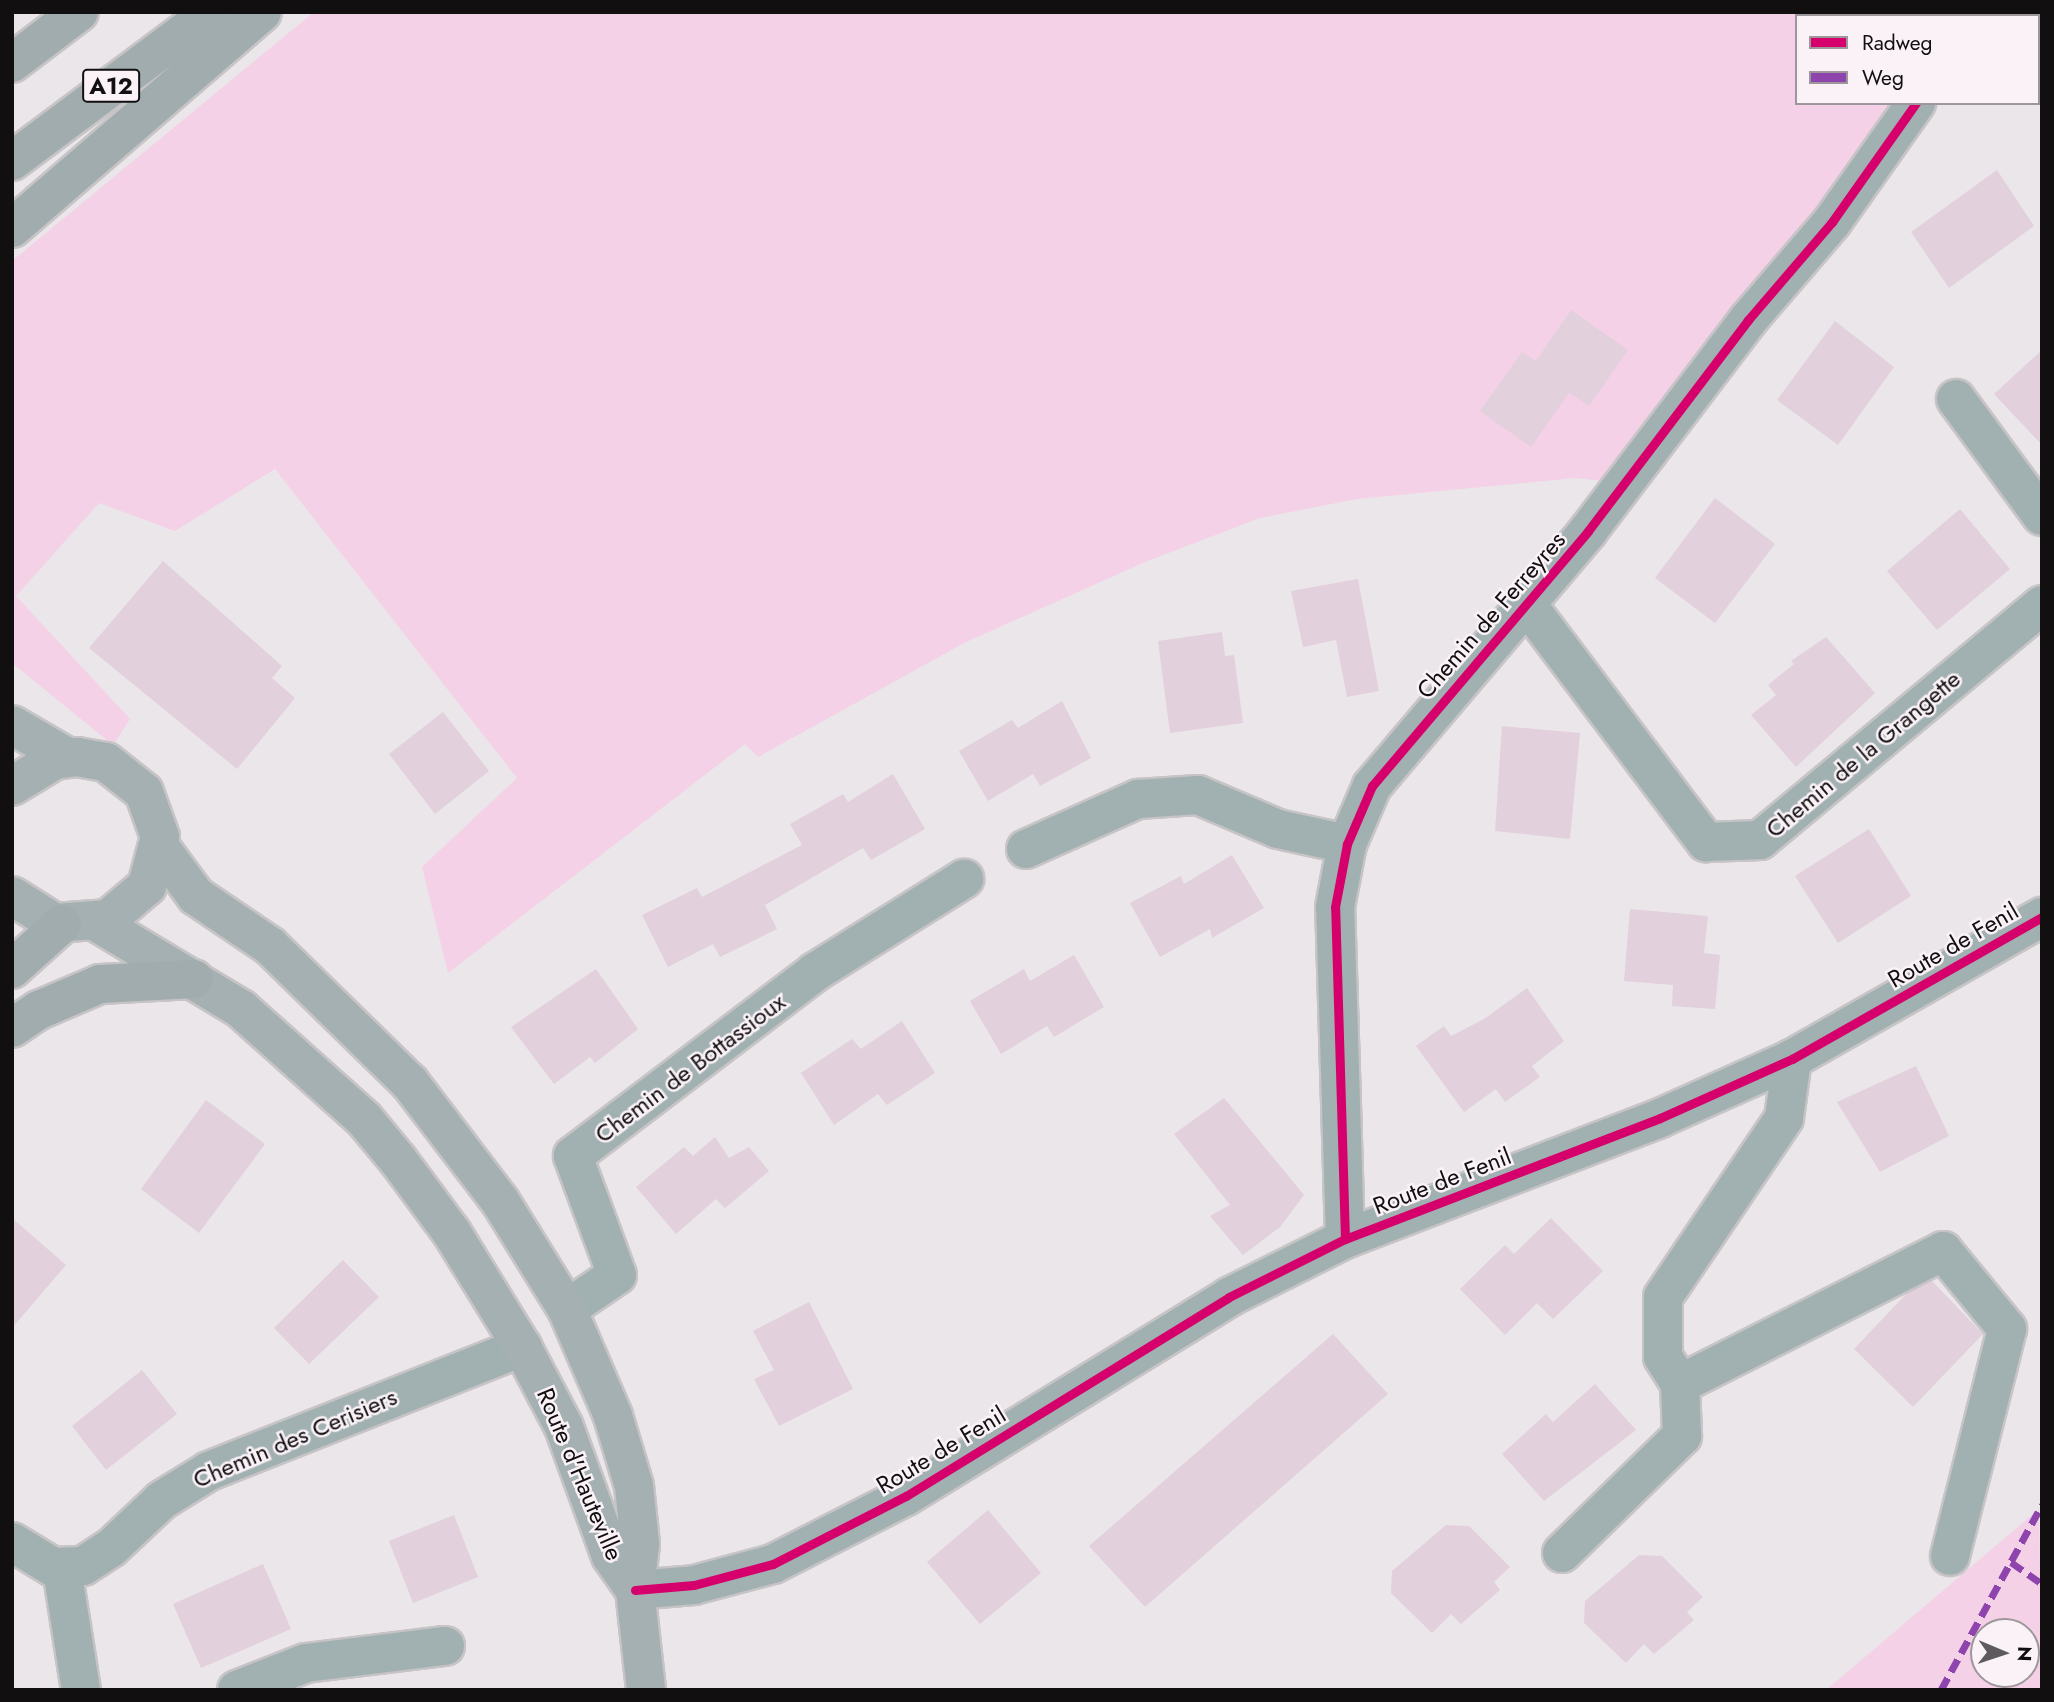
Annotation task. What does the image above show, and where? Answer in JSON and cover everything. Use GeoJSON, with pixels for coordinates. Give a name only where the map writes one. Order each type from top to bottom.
{"type":"FeatureCollection","features":[{"type":"Feature","properties":{"kind":"highway"},"geometry":{"type":"LineString","coordinates":[[12,63],[79,12]]}},
{"type":"Feature","properties":{"kind":"highway","name":"A12"},"geometry":{"type":"LineString","coordinates":[[12,161],[211,12]]}},
{"type":"Feature","properties":{"kind":"highway"},"geometry":{"type":"LineString","coordinates":[[12,228],[262,12]]}},
{"type":"Feature","properties":{"kind":"highway"},"geometry":{"type":"LineString","coordinates":[[12,969],[80,923]]}},
{"type":"Feature","properties":{"kind":"highway"},"geometry":{"type":"LineString","coordinates":[[12,1028],[38,1010],[100,984],[194,979]]}},
{"type":"Feature","properties":{"kind":"main road"},"geometry":{"type":"LineString","coordinates":[[12,726],[67,757],[106,762],[138,784],[157,818],[160,847],[152,878],[141,895],[80,923]]}},
{"type":"Feature","properties":{"kind":"main road"},"geometry":{"type":"LineString","coordinates":[[12,786],[42,764],[67,757]]}},
{"type":"Feature","properties":{"kind":"main road","name":"Route d'Hauteville"},"geometry":{"type":"LineString","coordinates":[[160,847],[195,895],[270,946],[410,1083],[500,1201],[567,1309],[613,1416],[634,1486],[640,1544],[635,1590]]}},
{"type":"Feature","properties":{"kind":"main road","name":"Route d'Hauteville"},"geometry":{"type":"LineString","coordinates":[[12,896],[34,914],[80,923],[194,979],[241,1009],[364,1119],[452,1233],[522,1347],[564,1427],[611,1556],[635,1590]]}},
{"type":"Feature","properties":{"kind":"main road"},"geometry":{"type":"LineString","coordinates":[[522,1347],[567,1309]]}},
{"type":"Feature","properties":{"kind":"main road"},"geometry":{"type":"LineString","coordinates":[[635,1590],[646,1690]]}},
{"type":"Feature","properties":{"kind":"street","name":"Chemin de Ferreyres"},"geometry":{"type":"LineString","coordinates":[[1345,1239],[1335,907],[1347,844],[1372,786],[1528,606],[1748,320],[1832,222],[1915,105]]}},
{"type":"Feature","properties":{"kind":"street"},"geometry":{"type":"LineString","coordinates":[[1956,399],[2042,516]]}},
{"type":"Feature","properties":{"kind":"street","name":"Chemin de la Grangette"},"geometry":{"type":"LineString","coordinates":[[1528,606],[1706,842],[1760,840],[2042,605]]}},
{"type":"Feature","properties":{"kind":"street"},"geometry":{"type":"LineString","coordinates":[[1026,849],[1138,799],[1198,795],[1278,829],[1347,844]]}},
{"type":"Feature","properties":{"kind":"street","name":"Chemin de Bottassioux"},"geometry":{"type":"LineString","coordinates":[[567,1309],[617,1275],[573,1156],[815,971],[964,879]]}},
{"type":"Feature","properties":{"kind":"street","name":"Route de Fenil"},"geometry":{"type":"LineString","coordinates":[[635,1590],[694,1586],[773,1564],[906,1496],[1228,1297],[1345,1239],[1660,1118],[1792,1059],[2042,916]]}},
{"type":"Feature","properties":{"kind":"street"},"geometry":{"type":"LineString","coordinates":[[1562,1553],[1682,1436],[1680,1384],[1663,1357],[1663,1297],[1784,1118],[1792,1059]]}},
{"type":"Feature","properties":{"kind":"street"},"geometry":{"type":"LineString","coordinates":[[1680,1384],[1943,1251],[2007,1329],[1950,1556]]}},
{"type":"Feature","properties":{"kind":"street","name":"Chemin des Cerisiers"},"geometry":{"type":"LineString","coordinates":[[62,1569],[83,1566],[111,1548],[162,1500],[209,1471],[522,1347]]}},
{"type":"Feature","properties":{"kind":"street"},"geometry":{"type":"LineString","coordinates":[[12,1542],[62,1569],[81,1690]]}},
{"type":"Feature","properties":{"kind":"street"},"geometry":{"type":"LineString","coordinates":[[237,1690],[306,1663],[445,1646]]}},
{"type":"Feature","properties":{"kind":"shaded area"},"geometry":{"type":"Polygon","coordinates":[[[314,12],[1962,12],[1795,14],[1795,105],[1914,105],[1623,483],[1575,478],[1357,499],[1260,518],[1145,562],[964,643],[758,757],[745,744],[448,973],[422,867],[517,778],[275,469],[175,531],[99,503],[16,596],[130,719],[113,745],[12,663],[12,261],[314,12]]]}},
{"type":"Feature","properties":{"kind":"shaded area"},"geometry":{"type":"Polygon","coordinates":[[[2039,1509],[2042,1690],[1826,1690],[2039,1509]]]}},
{"type":"Feature","properties":{"kind":"building"},"geometry":{"type":"Polygon","coordinates":[[[1997,170],[2034,226],[1949,288],[1911,232],[1997,170]]]}},
{"type":"Feature","properties":{"kind":"building"},"geometry":{"type":"Polygon","coordinates":[[[1571,310],[1628,350],[1589,406],[1569,393],[1531,447],[1480,411],[1522,352],[1536,361],[1571,310]]]}},
{"type":"Feature","properties":{"kind":"building"},"geometry":{"type":"Polygon","coordinates":[[[1835,321],[1894,367],[1838,445],[1777,400],[1835,321]]]}},
{"type":"Feature","properties":{"kind":"building"},"geometry":{"type":"Polygon","coordinates":[[[2042,350],[2042,445],[1994,394],[2042,350]]]}},
{"type":"Feature","properties":{"kind":"building"},"geometry":{"type":"Polygon","coordinates":[[[1715,498],[1775,544],[1715,623],[1655,578],[1715,498]]]}},
{"type":"Feature","properties":{"kind":"building"},"geometry":{"type":"Polygon","coordinates":[[[1960,509],[2010,569],[1937,630],[1887,571],[1960,509]]]}},
{"type":"Feature","properties":{"kind":"building"},"geometry":{"type":"Polygon","coordinates":[[[163,561],[282,666],[272,678],[295,698],[237,769],[89,648],[163,561]]]}},
{"type":"Feature","properties":{"kind":"building"},"geometry":{"type":"Polygon","coordinates":[[[1358,579],[1379,691],[1347,697],[1336,640],[1303,647],[1291,591],[1358,579]]]}},
{"type":"Feature","properties":{"kind":"building"},"geometry":{"type":"Polygon","coordinates":[[[1222,632],[1225,656],[1234,655],[1243,723],[1170,733],[1158,641],[1222,632]]]}},
{"type":"Feature","properties":{"kind":"building"},"geometry":{"type":"Polygon","coordinates":[[[1826,637],[1875,693],[1796,767],[1751,715],[1776,695],[1768,685],[1794,664],[1791,661],[1826,637]]]}},
{"type":"Feature","properties":{"kind":"building"},"geometry":{"type":"Polygon","coordinates":[[[1062,701],[1091,758],[1040,786],[1033,774],[988,801],[959,751],[1012,720],[1018,728],[1062,701]]]}},
{"type":"Feature","properties":{"kind":"building"},"geometry":{"type":"Polygon","coordinates":[[[443,712],[489,771],[435,814],[389,754],[443,712]]]}},
{"type":"Feature","properties":{"kind":"building"},"geometry":{"type":"Polygon","coordinates":[[[1502,726],[1580,733],[1570,839],[1495,831],[1502,726]]]}},
{"type":"Feature","properties":{"kind":"building"},"geometry":{"type":"Polygon","coordinates":[[[893,774],[925,829],[871,860],[863,848],[765,905],[777,929],[720,957],[713,944],[668,967],[642,915],[697,888],[702,897],[802,845],[790,824],[843,794],[848,802],[893,774]]]}},
{"type":"Feature","properties":{"kind":"building"},"geometry":{"type":"Polygon","coordinates":[[[1869,829],[1911,896],[1838,943],[1795,876],[1869,829]]]}},
{"type":"Feature","properties":{"kind":"building"},"geometry":{"type":"Polygon","coordinates":[[[1232,855],[1264,908],[1212,938],[1210,929],[1160,957],[1130,903],[1181,876],[1184,884],[1232,855]]]}},
{"type":"Feature","properties":{"kind":"building"},"geometry":{"type":"Polygon","coordinates":[[[1630,909],[1708,916],[1704,953],[1720,955],[1715,1009],[1672,1006],[1673,985],[1624,981],[1630,909]]]}},
{"type":"Feature","properties":{"kind":"building"},"geometry":{"type":"Polygon","coordinates":[[[1074,955],[1104,1007],[1054,1037],[1047,1026],[1001,1054],[970,1001],[1024,969],[1030,981],[1074,955]]]}},
{"type":"Feature","properties":{"kind":"building"},"geometry":{"type":"Polygon","coordinates":[[[596,969],[638,1029],[595,1063],[590,1057],[554,1084],[511,1027],[596,969]]]}},
{"type":"Feature","properties":{"kind":"building"},"geometry":{"type":"Polygon","coordinates":[[[1527,988],[1564,1041],[1532,1066],[1540,1077],[1505,1102],[1496,1089],[1464,1112],[1416,1046],[1444,1026],[1451,1036],[1484,1019],[1527,988]]]}},
{"type":"Feature","properties":{"kind":"building"},"geometry":{"type":"Polygon","coordinates":[[[902,1021],[935,1073],[887,1105],[878,1094],[834,1125],[801,1073],[852,1039],[861,1049],[902,1021]]]}},
{"type":"Feature","properties":{"kind":"building"},"geometry":{"type":"Polygon","coordinates":[[[1916,1066],[1949,1136],[1880,1172],[1837,1102],[1916,1066]]]}},
{"type":"Feature","properties":{"kind":"building"},"geometry":{"type":"Polygon","coordinates":[[[1224,1098],[1304,1195],[1280,1227],[1243,1255],[1210,1216],[1230,1205],[1174,1134],[1224,1098]]]}},
{"type":"Feature","properties":{"kind":"building"},"geometry":{"type":"Polygon","coordinates":[[[206,1100],[265,1144],[199,1233],[141,1189],[206,1100]]]}},
{"type":"Feature","properties":{"kind":"building"},"geometry":{"type":"Polygon","coordinates":[[[715,1137],[729,1158],[749,1147],[769,1171],[725,1208],[716,1199],[676,1234],[636,1187],[684,1147],[693,1156],[715,1137]]]}},
{"type":"Feature","properties":{"kind":"building"},"geometry":{"type":"Polygon","coordinates":[[[12,1218],[66,1265],[12,1328],[12,1218]]]}},
{"type":"Feature","properties":{"kind":"building"},"geometry":{"type":"Polygon","coordinates":[[[1551,1218],[1603,1271],[1553,1319],[1537,1303],[1505,1335],[1460,1289],[1505,1245],[1514,1254],[1551,1218]]]}},
{"type":"Feature","properties":{"kind":"building"},"geometry":{"type":"Polygon","coordinates":[[[343,1260],[379,1297],[309,1364],[274,1328],[343,1260]]]}},
{"type":"Feature","properties":{"kind":"building"},"geometry":{"type":"Polygon","coordinates":[[[1932,1281],[1983,1334],[1913,1407],[1854,1349],[1907,1293],[1932,1281]]]}},
{"type":"Feature","properties":{"kind":"building"},"geometry":{"type":"Polygon","coordinates":[[[809,1302],[853,1389],[779,1426],[754,1379],[774,1370],[753,1331],[809,1302]]]}},
{"type":"Feature","properties":{"kind":"building"},"geometry":{"type":"Polygon","coordinates":[[[1333,1334],[1388,1394],[1145,1607],[1089,1546],[1333,1334]]]}},
{"type":"Feature","properties":{"kind":"building"},"geometry":{"type":"Polygon","coordinates":[[[142,1370],[177,1414],[106,1470],[72,1426],[142,1370]]]}},
{"type":"Feature","properties":{"kind":"building"},"geometry":{"type":"Polygon","coordinates":[[[1595,1384],[1636,1430],[1544,1501],[1502,1454],[1546,1414],[1553,1422],[1595,1384]]]}},
{"type":"Feature","properties":{"kind":"building"},"geometry":{"type":"Polygon","coordinates":[[[988,1510],[1041,1573],[980,1624],[927,1562],[988,1510]]]}},
{"type":"Feature","properties":{"kind":"building"},"geometry":{"type":"Polygon","coordinates":[[[454,1515],[478,1577],[413,1603],[389,1541],[454,1515]]]}},
{"type":"Feature","properties":{"kind":"building"},"geometry":{"type":"Polygon","coordinates":[[[1446,1525],[1469,1526],[1510,1567],[1494,1582],[1500,1590],[1461,1624],[1451,1614],[1432,1633],[1391,1593],[1392,1571],[1446,1525]]]}},
{"type":"Feature","properties":{"kind":"building"},"geometry":{"type":"Polygon","coordinates":[[[1639,1555],[1662,1556],[1703,1597],[1687,1612],[1694,1620],[1654,1654],[1644,1644],[1626,1663],[1584,1623],[1585,1601],[1639,1555]]]}},
{"type":"Feature","properties":{"kind":"building"},"geometry":{"type":"Polygon","coordinates":[[[263,1564],[291,1629],[201,1668],[173,1604],[263,1564]]]}},
{"type":"Feature","properties":{"kind":"marked path"},"geometry":{"type":"LineString","coordinates":[[1941,1690],[2042,1505]]}},
{"type":"Feature","properties":{"kind":"marked path"},"geometry":{"type":"LineString","coordinates":[[2011,1562],[2042,1584]]}},
{"type":"Feature","properties":{"kind":"cycle path"},"geometry":{"type":"LineString","coordinates":[[1345,1239],[1335,907],[1347,844],[1372,786],[1588,531],[1748,320],[1832,222],[1915,105]]}},
{"type":"Feature","properties":{"kind":"cycle path"},"geometry":{"type":"LineString","coordinates":[[635,1590],[694,1585],[773,1564],[906,1496],[1229,1297],[1345,1239],[1660,1118],[1792,1059],[2042,917]]}}]}
